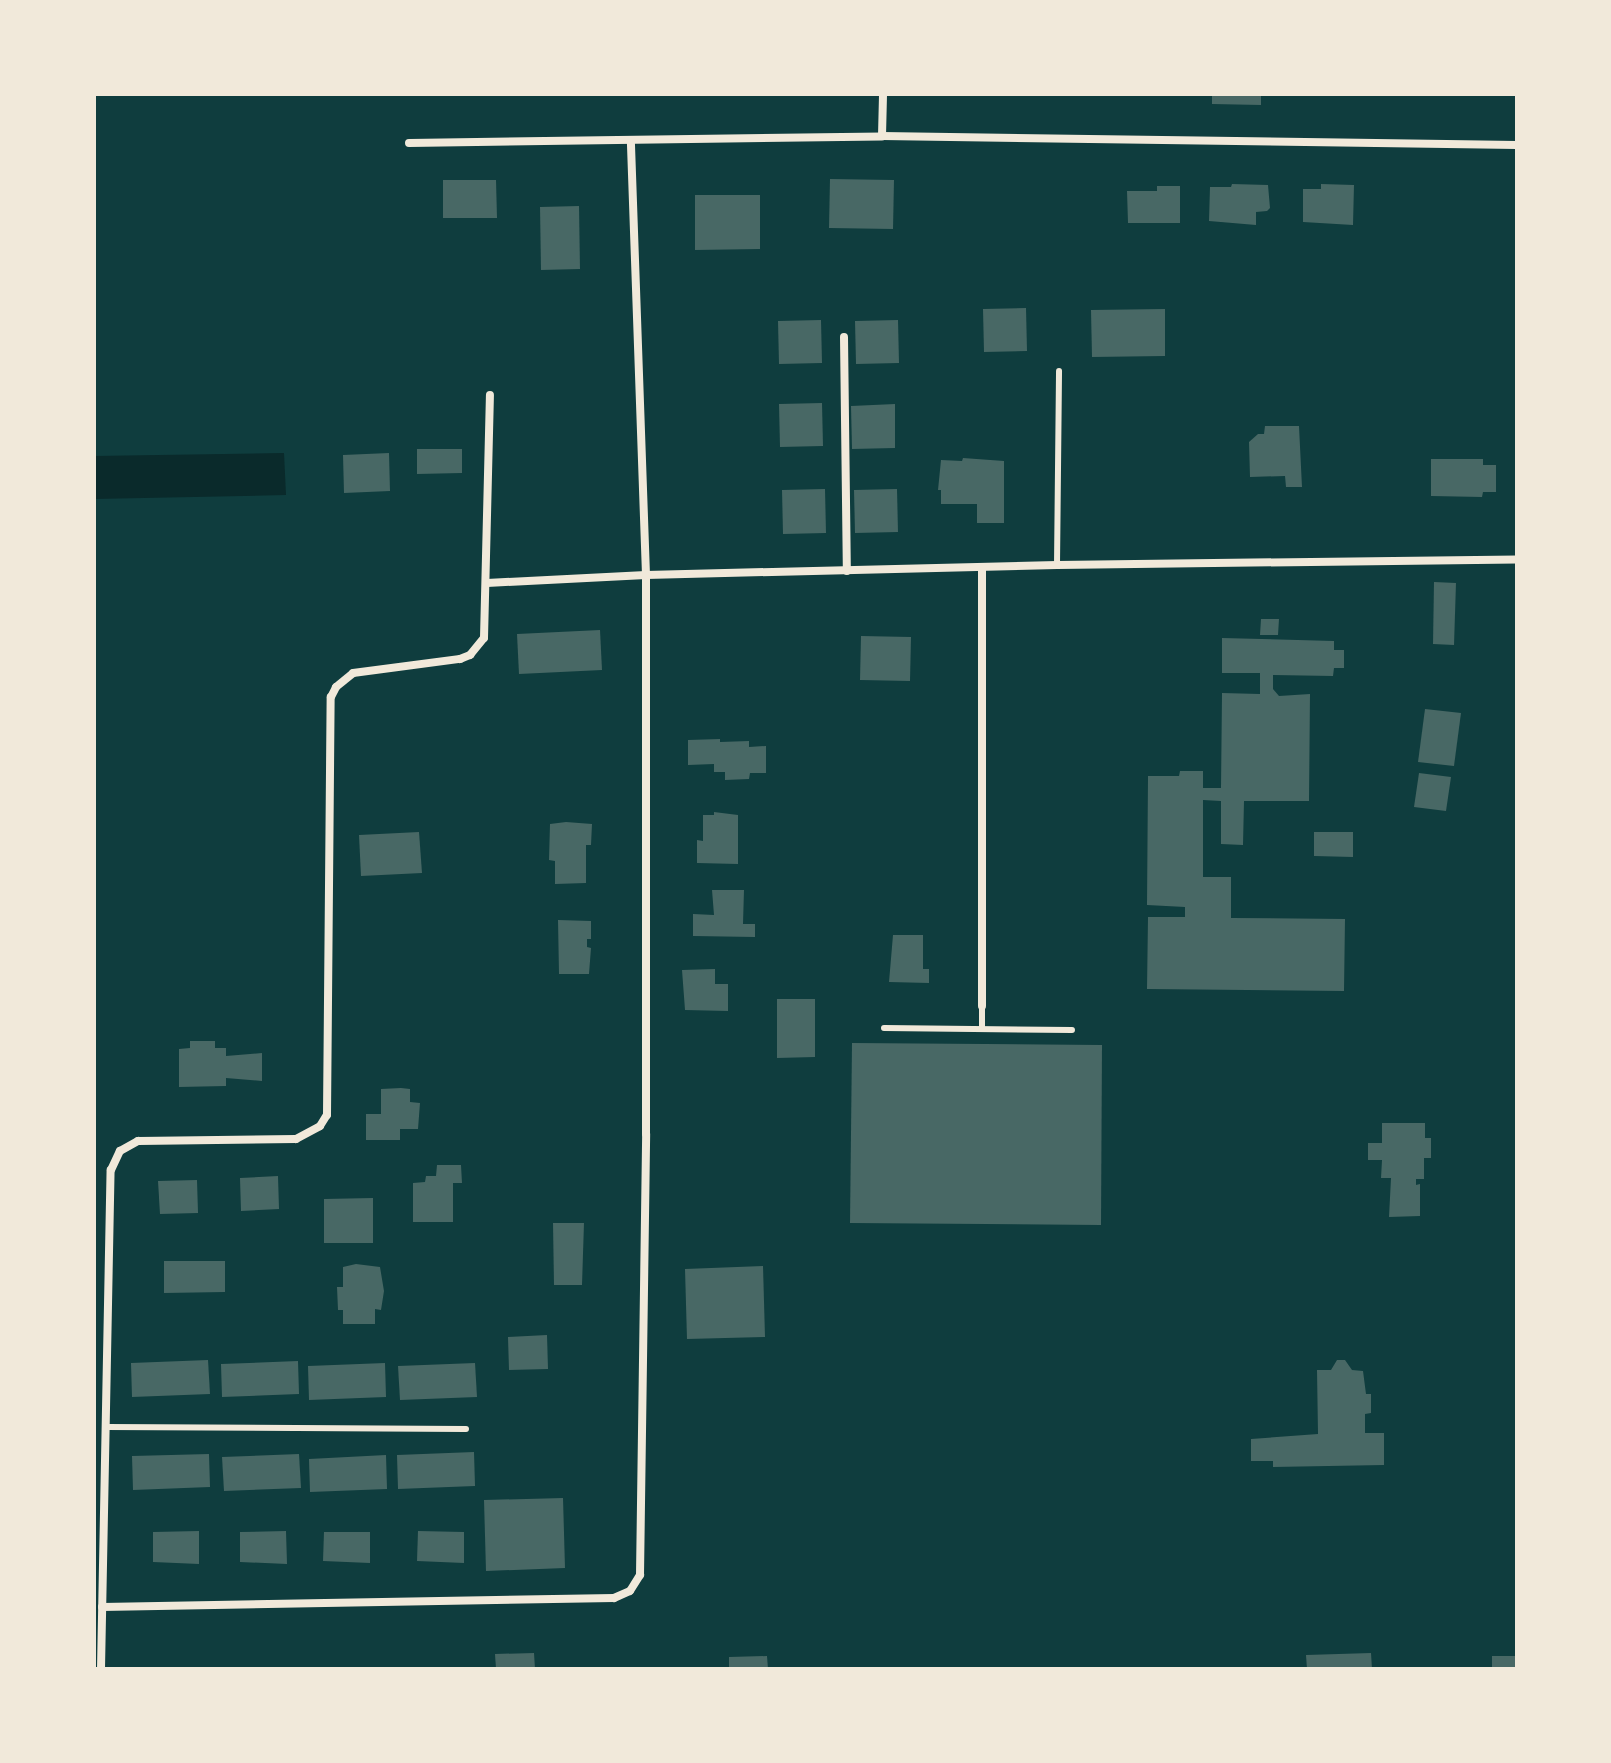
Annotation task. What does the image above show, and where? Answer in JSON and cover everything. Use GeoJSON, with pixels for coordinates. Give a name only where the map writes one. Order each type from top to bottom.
{"type":"FeatureCollection","features":[{"type":"Feature","properties":{"kind":"street"},"geometry":{"type":"LineString","coordinates":[[882,136],[883,94]]}},
{"type":"Feature","properties":{"kind":"street"},"geometry":{"type":"LineString","coordinates":[[409,143],[882,136],[1517,145]]}},
{"type":"Feature","properties":{"kind":"street"},"geometry":{"type":"LineString","coordinates":[[102,1607],[614,1598],[630,1591],[640,1575],[646,1134],[646,575],[631,142]]}},
{"type":"Feature","properties":{"kind":"street"},"geometry":{"type":"LineString","coordinates":[[844,337],[847,571]]}},
{"type":"Feature","properties":{"kind":"street"},"geometry":{"type":"LineString","coordinates":[[101,1669],[111,1170],[114,1160],[120,1151],[138,1141],[296,1139],[320,1126],[330,1101],[331,697],[336,687],[353,673],[460,659],[470,655],[484,638],[487,627],[490,395]]}},
{"type":"Feature","properties":{"kind":"street"},"geometry":{"type":"LineString","coordinates":[[487,583],[646,575],[1057,565],[1517,559]]}},
{"type":"Feature","properties":{"kind":"street"},"geometry":{"type":"LineString","coordinates":[[982,568],[982,1006]]}},
{"type":"Feature","properties":{"kind":"lane"},"geometry":{"type":"LineString","coordinates":[[1057,565],[1059,371]]}},
{"type":"Feature","properties":{"kind":"lane"},"geometry":{"type":"LineString","coordinates":[[982,1006],[982,1029]]}},
{"type":"Feature","properties":{"kind":"lane"},"geometry":{"type":"LineString","coordinates":[[884,1028],[1072,1030]]}},
{"type":"Feature","properties":{"kind":"lane"},"geometry":{"type":"LineString","coordinates":[[107,1427],[466,1429]]}},
{"type":"Feature","properties":{"kind":"water"},"geometry":{"type":"Polygon","coordinates":[[[284,453],[286,495],[94,499],[94,456],[284,453]]]}},
{"type":"Feature","properties":{"kind":"building"},"geometry":{"type":"Polygon","coordinates":[[[1212,94],[1261,94],[1261,105],[1212,104],[1212,94]]]}},
{"type":"Feature","properties":{"kind":"building"},"geometry":{"type":"Polygon","coordinates":[[[830,179],[894,180],[893,229],[829,228],[830,179]]]}},
{"type":"Feature","properties":{"kind":"building"},"geometry":{"type":"Polygon","coordinates":[[[443,180],[496,180],[497,218],[443,218],[443,180]]]}},
{"type":"Feature","properties":{"kind":"building"},"geometry":{"type":"Polygon","coordinates":[[[1232,184],[1268,185],[1270,208],[1256,212],[1256,225],[1209,221],[1210,187],[1231,187],[1232,184]]]}},
{"type":"Feature","properties":{"kind":"building"},"geometry":{"type":"Polygon","coordinates":[[[1321,184],[1354,185],[1353,225],[1303,222],[1303,189],[1321,189],[1321,184]]]}},
{"type":"Feature","properties":{"kind":"building"},"geometry":{"type":"Polygon","coordinates":[[[1157,186],[1180,186],[1180,223],[1128,223],[1127,191],[1157,191],[1157,186]]]}},
{"type":"Feature","properties":{"kind":"building"},"geometry":{"type":"Polygon","coordinates":[[[695,195],[760,195],[760,249],[695,250],[695,195]]]}},
{"type":"Feature","properties":{"kind":"building"},"geometry":{"type":"Polygon","coordinates":[[[579,206],[580,269],[541,270],[540,207],[579,206]]]}},
{"type":"Feature","properties":{"kind":"building"},"geometry":{"type":"Polygon","coordinates":[[[1026,308],[1027,351],[984,352],[983,309],[1026,308]]]}},
{"type":"Feature","properties":{"kind":"building"},"geometry":{"type":"Polygon","coordinates":[[[1165,309],[1165,356],[1092,357],[1091,310],[1165,309]]]}},
{"type":"Feature","properties":{"kind":"building"},"geometry":{"type":"Polygon","coordinates":[[[821,320],[822,363],[779,364],[778,321],[821,320]]]}},
{"type":"Feature","properties":{"kind":"building"},"geometry":{"type":"Polygon","coordinates":[[[898,320],[899,363],[856,364],[855,321],[898,320]]]}},
{"type":"Feature","properties":{"kind":"building"},"geometry":{"type":"Polygon","coordinates":[[[822,403],[823,446],[780,447],[779,404],[822,403]]]}},
{"type":"Feature","properties":{"kind":"building"},"geometry":{"type":"Polygon","coordinates":[[[895,404],[895,448],[852,449],[851,406],[895,404]]]}},
{"type":"Feature","properties":{"kind":"building"},"geometry":{"type":"Polygon","coordinates":[[[1265,426],[1299,426],[1302,487],[1286,487],[1285,476],[1250,477],[1249,442],[1258,434],[1264,434],[1265,426]]]}},
{"type":"Feature","properties":{"kind":"building"},"geometry":{"type":"Polygon","coordinates":[[[417,449],[462,449],[462,473],[417,474],[417,449]]]}},
{"type":"Feature","properties":{"kind":"building"},"geometry":{"type":"Polygon","coordinates":[[[389,453],[390,491],[344,493],[343,455],[389,453]]]}},
{"type":"Feature","properties":{"kind":"building"},"geometry":{"type":"Polygon","coordinates":[[[963,458],[1004,461],[1004,523],[977,523],[977,504],[941,504],[941,490],[938,490],[941,460],[962,461],[963,458]]]}},
{"type":"Feature","properties":{"kind":"building"},"geometry":{"type":"Polygon","coordinates":[[[1431,459],[1483,459],[1483,465],[1496,465],[1496,492],[1483,492],[1482,497],[1431,496],[1431,459]]]}},
{"type":"Feature","properties":{"kind":"building"},"geometry":{"type":"Polygon","coordinates":[[[825,489],[826,533],[783,534],[782,490],[825,489]]]}},
{"type":"Feature","properties":{"kind":"building"},"geometry":{"type":"Polygon","coordinates":[[[897,489],[898,532],[855,533],[854,490],[897,489]]]}},
{"type":"Feature","properties":{"kind":"building"},"geometry":{"type":"Polygon","coordinates":[[[1434,582],[1456,583],[1454,645],[1433,644],[1434,582]]]}},
{"type":"Feature","properties":{"kind":"building"},"geometry":{"type":"Polygon","coordinates":[[[1261,619],[1279,619],[1278,635],[1260,635],[1261,619]]]}},
{"type":"Feature","properties":{"kind":"building"},"geometry":{"type":"Polygon","coordinates":[[[600,630],[602,670],[519,674],[517,634],[600,630]]]}},
{"type":"Feature","properties":{"kind":"building"},"geometry":{"type":"Polygon","coordinates":[[[861,636],[911,637],[910,681],[860,680],[861,636]]]}},
{"type":"Feature","properties":{"kind":"building"},"geometry":{"type":"Polygon","coordinates":[[[1222,638],[1334,641],[1334,650],[1344,650],[1344,668],[1334,668],[1333,676],[1273,675],[1273,689],[1279,696],[1310,694],[1309,801],[1244,801],[1243,845],[1221,844],[1221,801],[1203,800],[1203,877],[1231,877],[1231,918],[1345,919],[1344,991],[1147,989],[1148,917],[1185,917],[1185,907],[1147,905],[1148,776],[1179,776],[1180,771],[1203,771],[1203,788],[1221,788],[1222,693],[1260,694],[1260,673],[1222,673],[1222,638]]]}},
{"type":"Feature","properties":{"kind":"building"},"geometry":{"type":"Polygon","coordinates":[[[1425,709],[1461,713],[1454,766],[1418,762],[1425,709]]]}},
{"type":"Feature","properties":{"kind":"building"},"geometry":{"type":"Polygon","coordinates":[[[720,739],[720,742],[749,741],[749,747],[766,746],[766,773],[750,773],[749,779],[725,780],[725,772],[714,772],[714,764],[688,765],[688,740],[720,739]]]}},
{"type":"Feature","properties":{"kind":"building"},"geometry":{"type":"Polygon","coordinates":[[[1419,773],[1451,777],[1446,811],[1414,807],[1419,773]]]}},
{"type":"Feature","properties":{"kind":"building"},"geometry":{"type":"Polygon","coordinates":[[[714,812],[738,815],[738,864],[697,863],[697,840],[703,841],[703,815],[714,815],[714,812]]]}},
{"type":"Feature","properties":{"kind":"building"},"geometry":{"type":"Polygon","coordinates":[[[550,824],[592,824],[591,845],[586,845],[586,883],[555,884],[555,861],[549,860],[550,824]]]}},
{"type":"Feature","properties":{"kind":"building"},"geometry":{"type":"Polygon","coordinates":[[[419,832],[422,873],[361,876],[359,835],[419,832]]]}},
{"type":"Feature","properties":{"kind":"building"},"geometry":{"type":"Polygon","coordinates":[[[1314,832],[1353,832],[1353,857],[1314,856],[1314,832]]]}},
{"type":"Feature","properties":{"kind":"building"},"geometry":{"type":"Polygon","coordinates":[[[712,890],[744,890],[743,924],[755,924],[755,937],[693,936],[693,914],[714,915],[712,890]]]}},
{"type":"Feature","properties":{"kind":"building"},"geometry":{"type":"Polygon","coordinates":[[[558,920],[591,921],[591,939],[587,939],[587,947],[591,948],[589,974],[559,974],[558,920]]]}},
{"type":"Feature","properties":{"kind":"building"},"geometry":{"type":"Polygon","coordinates":[[[893,935],[923,935],[923,969],[929,969],[929,983],[889,982],[893,935]]]}},
{"type":"Feature","properties":{"kind":"building"},"geometry":{"type":"Polygon","coordinates":[[[715,969],[715,984],[728,984],[728,1011],[685,1010],[682,970],[715,969]]]}},
{"type":"Feature","properties":{"kind":"building"},"geometry":{"type":"Polygon","coordinates":[[[777,999],[815,999],[815,1057],[777,1058],[777,999]]]}},
{"type":"Feature","properties":{"kind":"building"},"geometry":{"type":"Polygon","coordinates":[[[190,1041],[215,1041],[215,1048],[226,1048],[226,1056],[262,1053],[262,1081],[226,1078],[226,1086],[179,1087],[179,1049],[190,1048],[190,1041]]]}},
{"type":"Feature","properties":{"kind":"building"},"geometry":{"type":"Polygon","coordinates":[[[852,1043],[1102,1045],[1101,1225],[850,1223],[852,1043]]]}},
{"type":"Feature","properties":{"kind":"building"},"geometry":{"type":"Polygon","coordinates":[[[381,1089],[410,1089],[410,1102],[420,1103],[418,1129],[400,1129],[400,1140],[366,1140],[366,1114],[381,1114],[381,1089]]]}},
{"type":"Feature","properties":{"kind":"building"},"geometry":{"type":"Polygon","coordinates":[[[1382,1123],[1425,1123],[1425,1138],[1431,1138],[1431,1158],[1424,1158],[1424,1179],[1416,1179],[1416,1185],[1420,1184],[1420,1216],[1389,1217],[1391,1178],[1381,1178],[1382,1160],[1368,1160],[1368,1143],[1382,1143],[1382,1123]]]}},
{"type":"Feature","properties":{"kind":"building"},"geometry":{"type":"Polygon","coordinates":[[[437,1165],[461,1165],[462,1183],[453,1183],[453,1222],[413,1222],[413,1183],[425,1182],[426,1176],[436,1176],[437,1165]]]}},
{"type":"Feature","properties":{"kind":"building"},"geometry":{"type":"Polygon","coordinates":[[[278,1176],[279,1209],[241,1211],[240,1178],[278,1176]]]}},
{"type":"Feature","properties":{"kind":"building"},"geometry":{"type":"Polygon","coordinates":[[[197,1180],[198,1213],[160,1214],[158,1181],[197,1180]]]}},
{"type":"Feature","properties":{"kind":"building"},"geometry":{"type":"Polygon","coordinates":[[[373,1198],[373,1243],[324,1243],[324,1199],[373,1198]]]}},
{"type":"Feature","properties":{"kind":"building"},"geometry":{"type":"Polygon","coordinates":[[[553,1223],[584,1223],[582,1285],[554,1285],[553,1223]]]}},
{"type":"Feature","properties":{"kind":"building"},"geometry":{"type":"Polygon","coordinates":[[[164,1261],[225,1261],[225,1292],[164,1293],[164,1261]]]}},
{"type":"Feature","properties":{"kind":"building"},"geometry":{"type":"Polygon","coordinates":[[[356,1264],[380,1267],[384,1291],[381,1310],[375,1309],[375,1324],[343,1324],[343,1310],[338,1310],[337,1287],[343,1287],[343,1267],[356,1264]]]}},
{"type":"Feature","properties":{"kind":"building"},"geometry":{"type":"Polygon","coordinates":[[[763,1266],[765,1337],[687,1339],[685,1269],[763,1266]]]}},
{"type":"Feature","properties":{"kind":"building"},"geometry":{"type":"Polygon","coordinates":[[[547,1335],[548,1369],[509,1370],[508,1337],[547,1335]]]}},
{"type":"Feature","properties":{"kind":"building"},"geometry":{"type":"Polygon","coordinates":[[[208,1360],[210,1394],[132,1397],[131,1363],[208,1360]]]}},
{"type":"Feature","properties":{"kind":"building"},"geometry":{"type":"Polygon","coordinates":[[[1337,1360],[1345,1360],[1352,1370],[1363,1371],[1366,1394],[1371,1394],[1371,1413],[1365,1414],[1365,1433],[1384,1433],[1384,1465],[1273,1467],[1273,1461],[1251,1461],[1251,1439],[1318,1434],[1317,1370],[1331,1370],[1337,1360]]]}},
{"type":"Feature","properties":{"kind":"building"},"geometry":{"type":"Polygon","coordinates":[[[298,1361],[299,1394],[222,1397],[221,1364],[298,1361]]]}},
{"type":"Feature","properties":{"kind":"building"},"geometry":{"type":"Polygon","coordinates":[[[385,1363],[386,1397],[309,1400],[308,1366],[385,1363]]]}},
{"type":"Feature","properties":{"kind":"building"},"geometry":{"type":"Polygon","coordinates":[[[475,1363],[477,1397],[400,1400],[398,1366],[475,1363]]]}},
{"type":"Feature","properties":{"kind":"building"},"geometry":{"type":"Polygon","coordinates":[[[474,1452],[475,1486],[398,1489],[397,1455],[474,1452]]]}},
{"type":"Feature","properties":{"kind":"building"},"geometry":{"type":"Polygon","coordinates":[[[209,1454],[210,1487],[133,1490],[132,1456],[209,1454]]]}},
{"type":"Feature","properties":{"kind":"building"},"geometry":{"type":"Polygon","coordinates":[[[299,1454],[301,1488],[224,1491],[222,1457],[299,1454]]]}},
{"type":"Feature","properties":{"kind":"building"},"geometry":{"type":"Polygon","coordinates":[[[386,1455],[387,1489],[310,1492],[309,1459],[386,1455]]]}},
{"type":"Feature","properties":{"kind":"building"},"geometry":{"type":"Polygon","coordinates":[[[563,1498],[565,1568],[486,1571],[484,1500],[563,1498]]]}},
{"type":"Feature","properties":{"kind":"building"},"geometry":{"type":"Polygon","coordinates":[[[199,1531],[199,1564],[153,1562],[153,1532],[199,1531]]]}},
{"type":"Feature","properties":{"kind":"building"},"geometry":{"type":"Polygon","coordinates":[[[286,1531],[287,1564],[240,1562],[240,1532],[286,1531]]]}},
{"type":"Feature","properties":{"kind":"building"},"geometry":{"type":"Polygon","coordinates":[[[418,1531],[464,1532],[464,1563],[417,1561],[418,1531]]]}},
{"type":"Feature","properties":{"kind":"building"},"geometry":{"type":"Polygon","coordinates":[[[324,1532],[370,1532],[370,1563],[323,1561],[324,1532]]]}},
{"type":"Feature","properties":{"kind":"building"},"geometry":{"type":"Polygon","coordinates":[[[534,1653],[535,1669],[496,1669],[495,1654],[534,1653]]]}},
{"type":"Feature","properties":{"kind":"building"},"geometry":{"type":"Polygon","coordinates":[[[1371,1653],[1372,1669],[1307,1669],[1306,1655],[1371,1653]]]}},
{"type":"Feature","properties":{"kind":"building"},"geometry":{"type":"Polygon","coordinates":[[[767,1656],[768,1669],[729,1669],[729,1657],[767,1656]]]}},
{"type":"Feature","properties":{"kind":"building"},"geometry":{"type":"Polygon","coordinates":[[[1492,1656],[1517,1656],[1517,1669],[1492,1669],[1492,1656]]]}}]}
